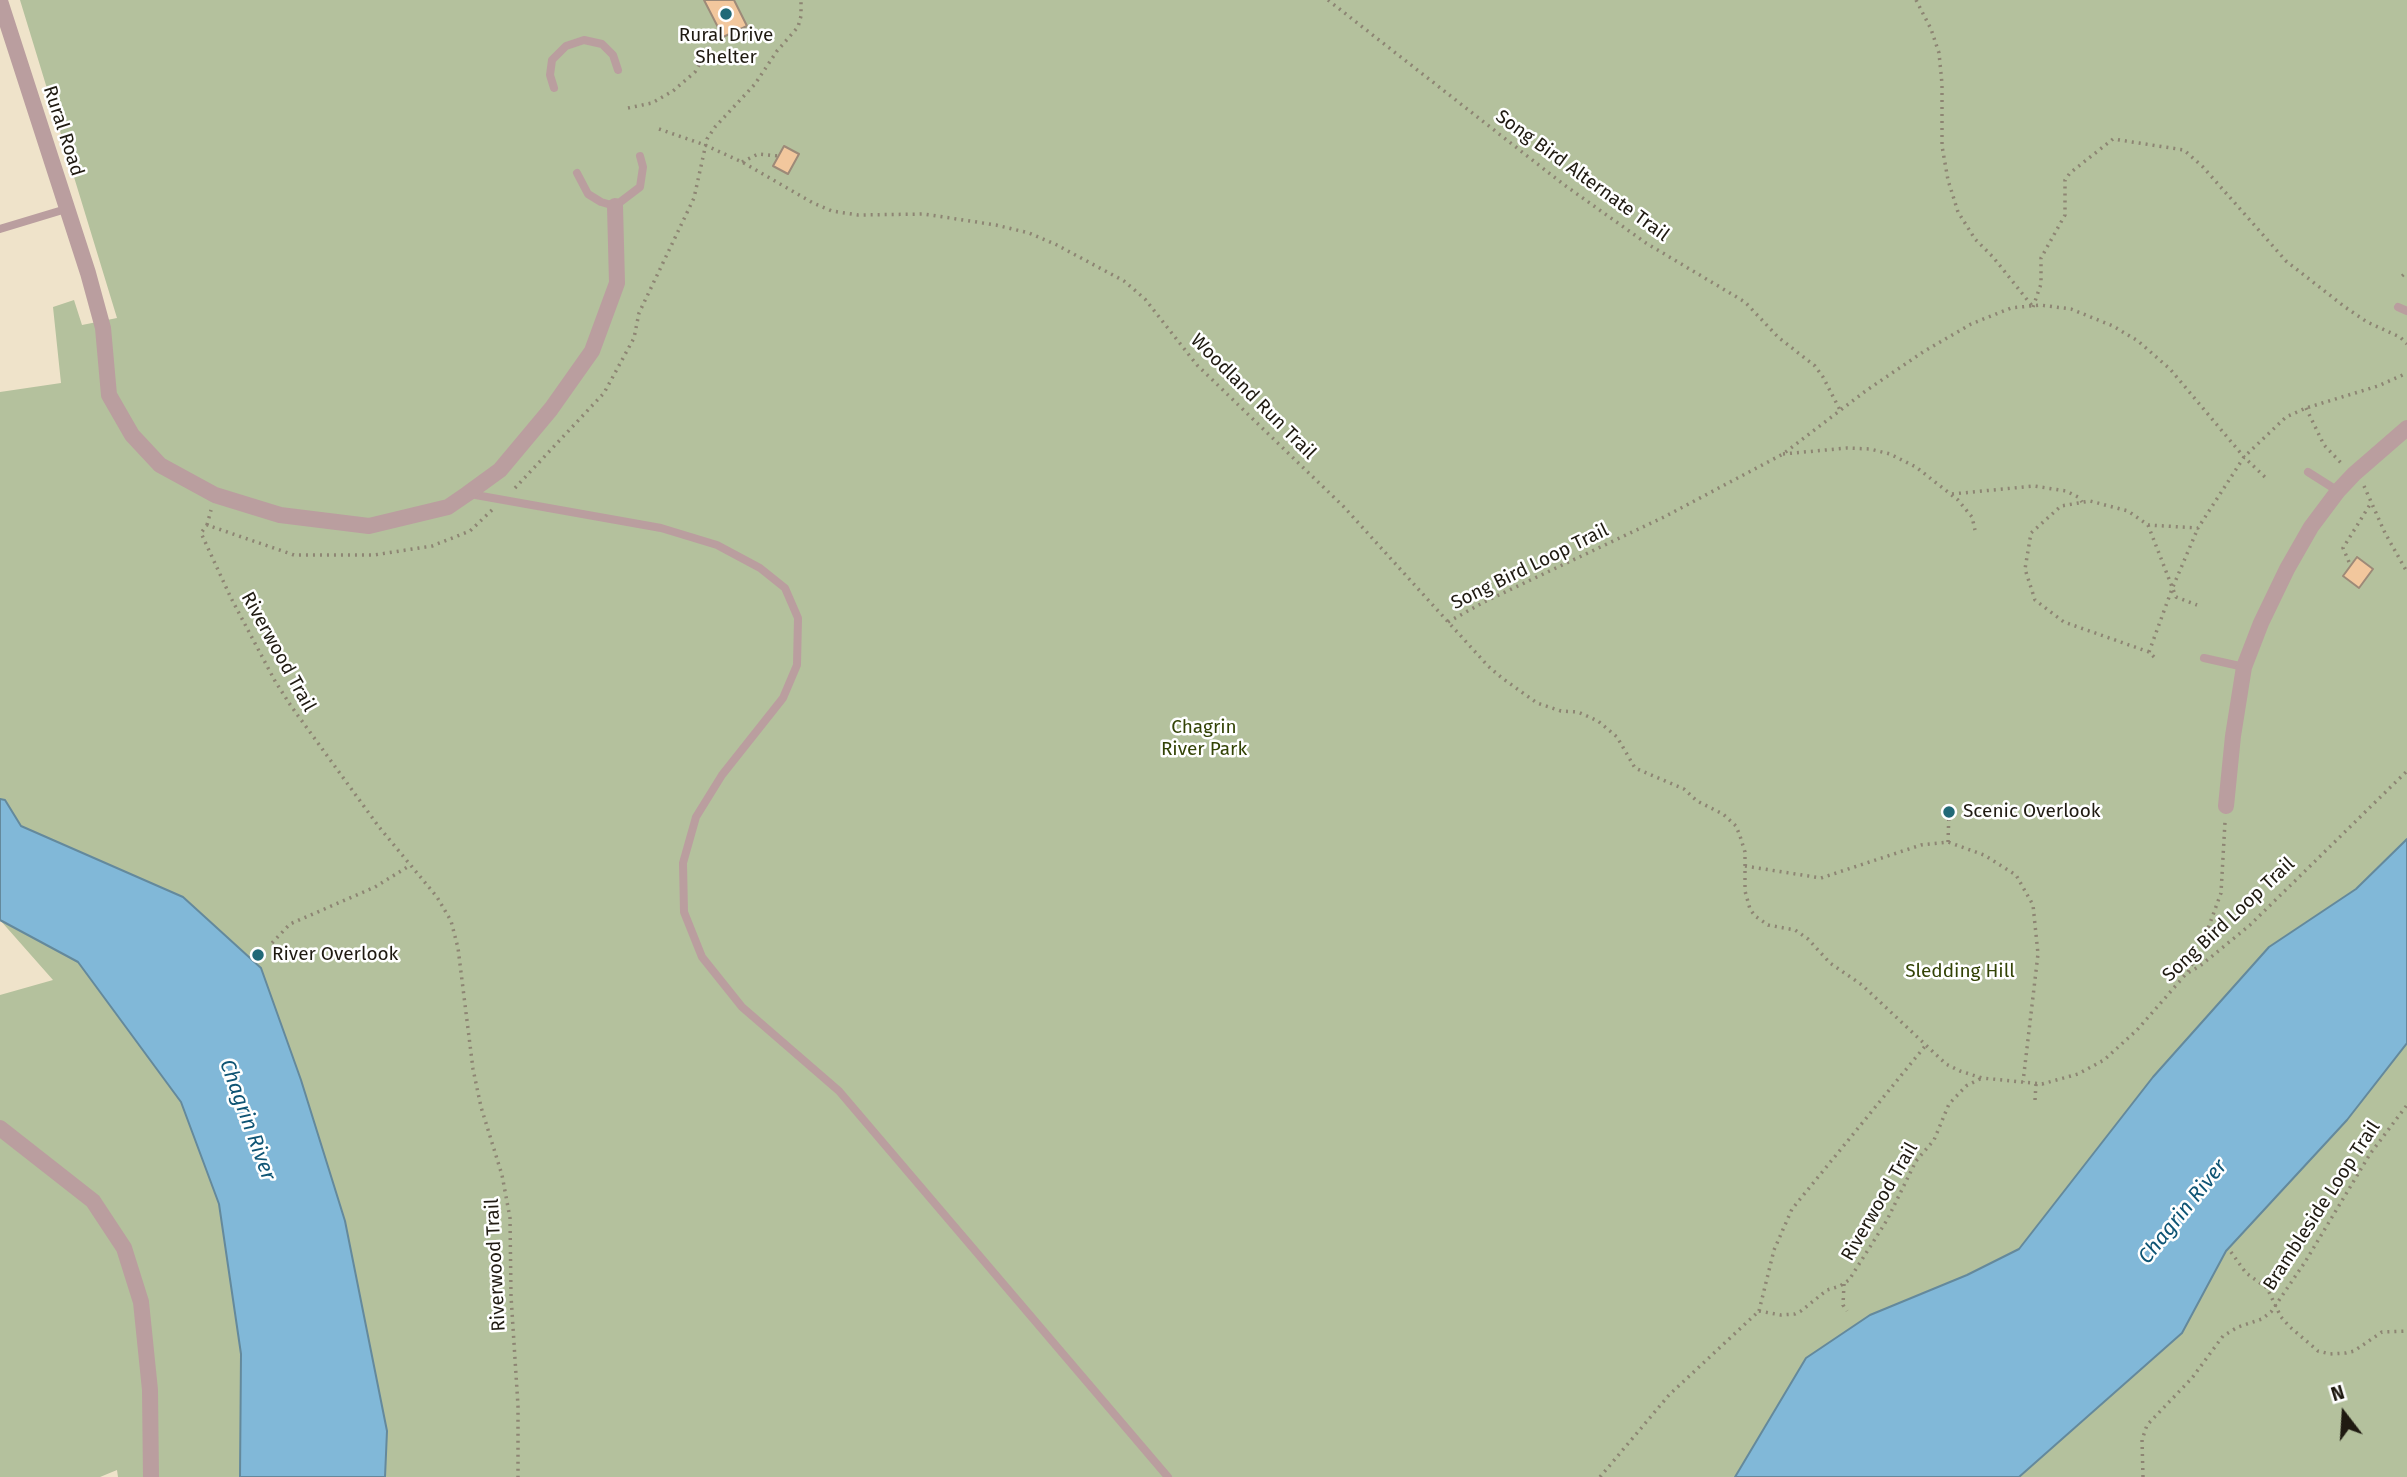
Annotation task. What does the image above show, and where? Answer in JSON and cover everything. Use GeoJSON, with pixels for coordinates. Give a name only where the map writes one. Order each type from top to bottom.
{"type":"FeatureCollection","features":[{"type":"Feature","properties":{"kind":"street","name":"Rural Road"},"geometry":{"type":"LineString","coordinates":[[0,1],[88,273],[103,328],[109,395],[132,435],[160,465],[215,495],[280,515],[369,526],[448,507],[467,494],[500,470],[551,409],[592,351],[617,283],[615,206]]}},
{"type":"Feature","properties":{"kind":"street"},"geometry":{"type":"LineString","coordinates":[[2226,806],[2244,667],[2261,623],[2311,527],[2354,474],[2407,428]]}},
{"type":"Feature","properties":{"kind":"street"},"geometry":{"type":"LineString","coordinates":[[0,1128],[93,1201],[124,1248],[141,1302],[150,1390],[151,1477]]}},
{"type":"Feature","properties":{"kind":"lane"},"geometry":{"type":"LineString","coordinates":[[554,88],[550,75],[552,60],[566,46],[584,40],[603,44],[613,55],[618,70]]}},
{"type":"Feature","properties":{"kind":"lane"},"geometry":{"type":"LineString","coordinates":[[577,173],[587,194],[615,206],[640,187],[643,167],[640,156]]}},
{"type":"Feature","properties":{"kind":"lane"},"geometry":{"type":"LineString","coordinates":[[0,229],[66,209]]}},
{"type":"Feature","properties":{"kind":"lane"},"geometry":{"type":"LineString","coordinates":[[2308,472],[2338,491]]}},
{"type":"Feature","properties":{"kind":"lane"},"geometry":{"type":"LineString","coordinates":[[467,494],[661,528],[717,545],[760,568],[785,588],[798,618],[797,665],[783,698],[722,775],[696,817],[683,863],[684,912],[702,957],[742,1007],[799,1054],[847,1099],[980,1259],[1168,1477]]}},
{"type":"Feature","properties":{"kind":"lane"},"geometry":{"type":"LineString","coordinates":[[2204,658],[2244,667]]}},
{"type":"Feature","properties":{"kind":"path"},"geometry":{"type":"LineString","coordinates":[[705,145],[715,127],[742,99],[798,27],[802,16],[801,0]]}},
{"type":"Feature","properties":{"kind":"path","name":"Song Bird Alternate Trail"},"geometry":{"type":"LineString","coordinates":[[1328,0],[1563,184],[1646,243],[1745,302],[1778,337],[1815,366],[1824,377],[1840,410]]}},
{"type":"Feature","properties":{"kind":"path"},"geometry":{"type":"LineString","coordinates":[[1916,0],[1931,29],[1941,64],[1942,146],[1948,180],[1958,212],[1975,239],[2033,307]]}},
{"type":"Feature","properties":{"kind":"path"},"geometry":{"type":"LineString","coordinates":[[628,108],[652,103],[673,91],[695,72],[716,36],[721,34]]}},
{"type":"Feature","properties":{"kind":"path","name":"Woodland Run Trail"},"geometry":{"type":"LineString","coordinates":[[659,129],[705,145],[742,162],[832,211],[858,215],[924,214],[996,225],[1041,237],[1115,276],[1145,299],[1197,365],[1289,456],[1336,498],[1448,622]]}},
{"type":"Feature","properties":{"kind":"path"},"geometry":{"type":"LineString","coordinates":[[2033,307],[2041,284],[2040,258],[2066,215],[2064,180],[2113,139],[2184,150],[2203,167],[2286,261],[2345,307],[2367,322],[2400,337],[2407,344]]}},
{"type":"Feature","properties":{"kind":"path","name":"Riverwood Trail"},"geometry":{"type":"LineString","coordinates":[[517,1477],[517,1387],[511,1296],[511,1233],[507,1197],[473,1069],[455,933],[451,921],[437,897],[409,866],[340,776],[285,698],[201,533],[207,525],[294,555],[374,555],[432,545],[470,531],[524,481],[604,393],[634,338],[639,313],[694,198],[705,145]]}},
{"type":"Feature","properties":{"kind":"path"},"geometry":{"type":"LineString","coordinates":[[742,162],[758,154],[779,156]]}},
{"type":"Feature","properties":{"kind":"path"},"geometry":{"type":"LineString","coordinates":[[2402,276],[2407,272]]}},
{"type":"Feature","properties":{"kind":"path","name":"Song Bird Loop Trail"},"geometry":{"type":"LineString","coordinates":[[2267,480],[2244,457],[2170,369],[2137,341],[2084,313],[2061,307],[2002,311],[1971,324],[1895,371],[1783,454],[1664,517],[1484,602],[1448,622],[1488,666],[1519,691],[1550,709],[1578,712],[1598,721],[1617,737],[1635,768],[1684,789],[1697,801],[1723,814],[1736,826],[1745,852],[1745,891],[1750,909],[1760,921],[1774,927],[1795,930],[1808,939],[1830,963],[1862,985],[1946,1064],[1982,1078],[2036,1084],[2051,1082],[2078,1074],[2104,1060],[2137,1030],[2187,974],[2250,925],[2407,771]]}},
{"type":"Feature","properties":{"kind":"path"},"geometry":{"type":"LineString","coordinates":[[2150,652],[2172,589],[2198,528],[2244,457],[2280,421],[2305,408],[2378,386],[2407,373]]}},
{"type":"Feature","properties":{"kind":"path"},"geometry":{"type":"LineString","coordinates":[[2305,408],[2324,445],[2364,486],[2390,543],[2407,572]]}},
{"type":"Feature","properties":{"kind":"path"},"geometry":{"type":"LineString","coordinates":[[1783,454],[1847,448],[1880,451],[1916,467],[1952,494],[1970,514],[1975,530]]}},
{"type":"Feature","properties":{"kind":"path"},"geometry":{"type":"LineString","coordinates":[[1952,494],[2034,486],[2066,491],[2082,502]]}},
{"type":"Feature","properties":{"kind":"path"},"geometry":{"type":"LineString","coordinates":[[2154,657],[2150,652],[2064,622],[2035,600],[2025,569],[2031,533],[2061,506],[2090,501],[2128,511],[2148,524],[2198,528]]}},
{"type":"Feature","properties":{"kind":"path"},"geometry":{"type":"LineString","coordinates":[[2349,562],[2343,548],[2372,502]]}},
{"type":"Feature","properties":{"kind":"path"},"geometry":{"type":"LineString","coordinates":[[2148,524],[2176,597],[2197,606]]}},
{"type":"Feature","properties":{"kind":"path"},"geometry":{"type":"LineString","coordinates":[[2187,974],[2202,945],[2221,893],[2226,806]]}},
{"type":"Feature","properties":{"kind":"path"},"geometry":{"type":"LineString","coordinates":[[1948,842],[1949,812]]}},
{"type":"Feature","properties":{"kind":"path"},"geometry":{"type":"LineString","coordinates":[[1745,866],[1821,878],[1921,845],[1948,842],[1984,855],[2016,875],[2033,905],[2038,954],[2023,1083]]}},
{"type":"Feature","properties":{"kind":"path"},"geometry":{"type":"LineString","coordinates":[[272,943],[290,924],[375,887],[409,866]]}},
{"type":"Feature","properties":{"kind":"path"},"geometry":{"type":"LineString","coordinates":[[1600,1477],[1669,1395],[1759,1311],[1774,1250],[1792,1209],[1926,1045]]}},
{"type":"Feature","properties":{"kind":"path","name":"Riverwood Trail"},"geometry":{"type":"LineString","coordinates":[[1759,1311],[1781,1315],[1795,1314],[1826,1290],[1844,1284],[1852,1277],[1887,1220],[1916,1161],[1934,1140],[1949,1104],[1966,1086],[1982,1078]]}},
{"type":"Feature","properties":{"kind":"path"},"geometry":{"type":"LineString","coordinates":[[2035,1100],[2036,1084]]}},
{"type":"Feature","properties":{"kind":"path","name":"Brambleside Loop Trail"},"geometry":{"type":"LineString","coordinates":[[2143,1477],[2142,1440],[2147,1425],[2192,1378],[2223,1336],[2265,1317],[2275,1306],[2305,1262],[2370,1154],[2407,1105]]}},
{"type":"Feature","properties":{"kind":"path"},"geometry":{"type":"LineString","coordinates":[[2231,1252],[2246,1273],[2267,1288]]}},
{"type":"Feature","properties":{"kind":"path"},"geometry":{"type":"LineString","coordinates":[[2267,1274],[2267,1288],[2281,1317],[2318,1351],[2330,1354],[2354,1351],[2382,1332],[2407,1331]]}},
{"type":"Feature","properties":{"kind":"path"},"geometry":{"type":"LineString","coordinates":[[1844,1284],[1843,1305],[1847,1311]]}},
{"type":"Feature","properties":{"kind":"green space","name":"Chagrin River Park"},"geometry":{"type":"Polygon","coordinates":[[[20,0],[2407,0],[2407,1477],[118,1477],[117,1470],[100,1477],[0,1477],[0,995],[53,980],[0,920],[0,392],[61,383],[53,307],[74,300],[82,325],[117,318],[20,0]]]}},
{"type":"Feature","properties":{"kind":"water","name":"Chagrin River"},"geometry":{"type":"Polygon","coordinates":[[[0,799],[5,800],[21,826],[183,897],[261,968],[301,1080],[345,1221],[387,1431],[385,1477],[240,1477],[241,1354],[219,1204],[181,1102],[78,962],[0,920],[0,799]]]}},
{"type":"Feature","properties":{"kind":"water","name":"Chagrin River"},"geometry":{"type":"Polygon","coordinates":[[[2407,839],[2407,1043],[2347,1120],[2226,1251],[2182,1333],[2019,1477],[1735,1477],[1806,1358],[1870,1315],[1967,1275],[2019,1249],[2153,1077],[2269,947],[2356,889],[2407,839]]]}},
{"type":"Feature","properties":{"kind":"building","name":"Rural Drive Shelter"},"geometry":{"type":"Polygon","coordinates":[[[704,0],[734,0],[747,26],[723,37],[704,0]]]}},
{"type":"Feature","properties":{"kind":"building"},"geometry":{"type":"Polygon","coordinates":[[[784,146],[799,154],[788,174],[773,166],[784,146]]]}},
{"type":"Feature","properties":{"kind":"building"},"geometry":{"type":"Polygon","coordinates":[[[2357,557],[2373,569],[2359,588],[2343,576],[2357,557]]]}},
{"type":"Feature","properties":{"kind":"place","name":"Rural Drive Shelter"},"geometry":{"type":"Point","coordinates":[726,14]}},
{"type":"Feature","properties":{"kind":"place","name":"Scenic Overlook"},"geometry":{"type":"Point","coordinates":[1949,812]}},
{"type":"Feature","properties":{"kind":"place","name":"River Overlook"},"geometry":{"type":"Point","coordinates":[258,955]}},
{"type":"Feature","properties":{"kind":"park label","name":"Sledding Hill"},"geometry":{"type":"Point","coordinates":[1960,972]}}]}
